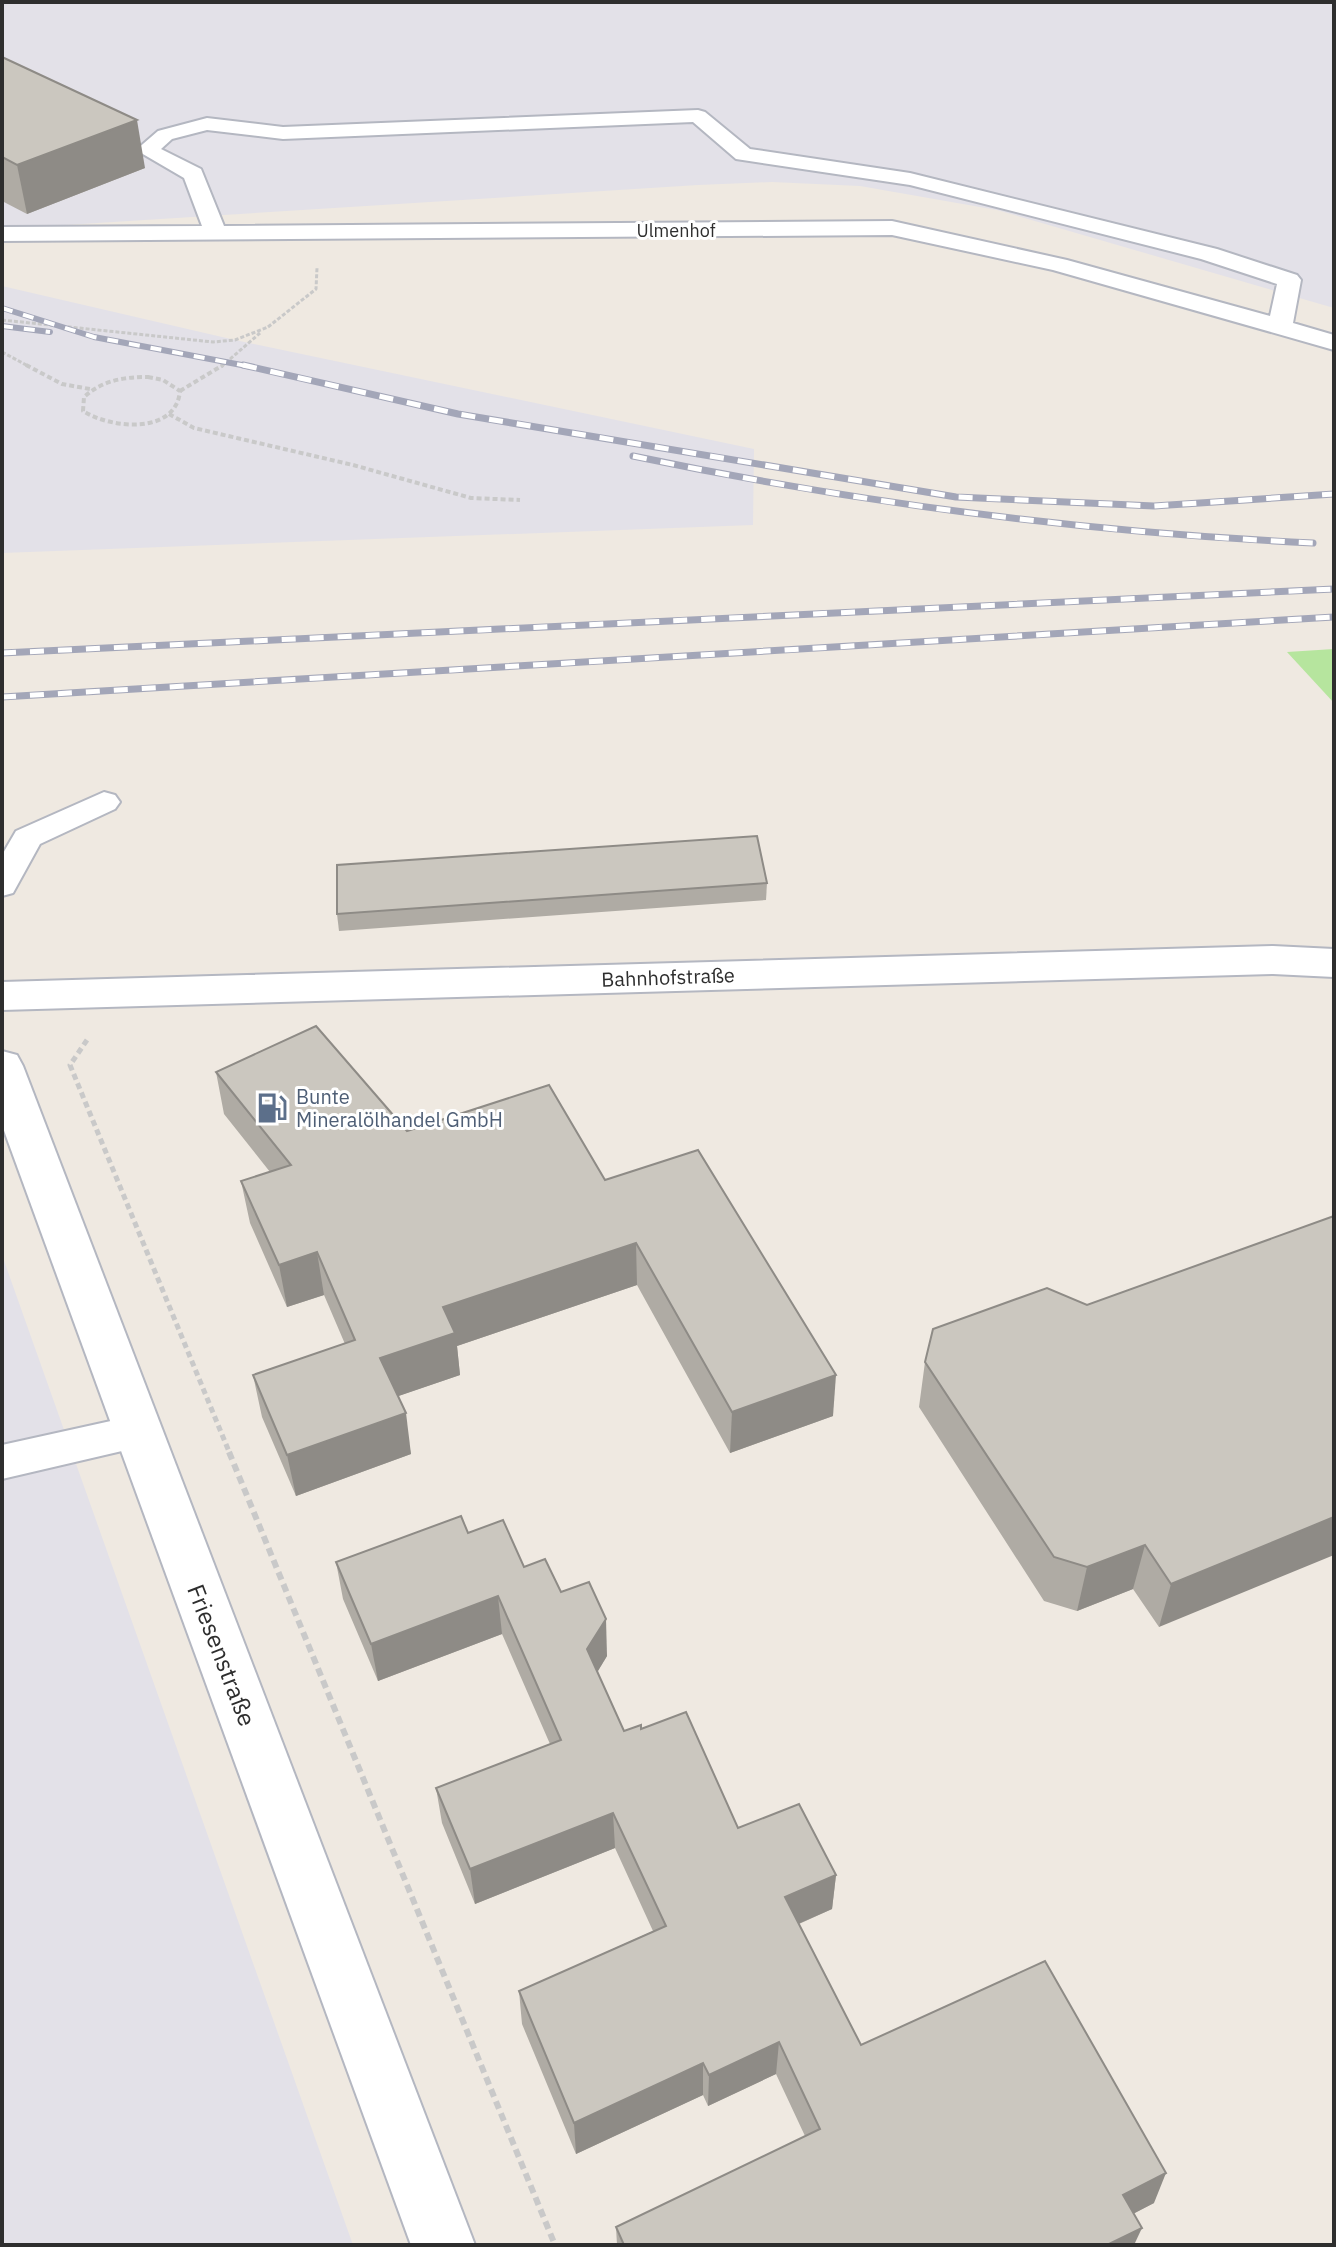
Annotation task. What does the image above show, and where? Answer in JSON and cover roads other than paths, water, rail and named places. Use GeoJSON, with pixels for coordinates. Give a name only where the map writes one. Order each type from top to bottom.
{"type":"FeatureCollection","features":[{"type":"Feature","properties":{"kind":"street","name":"Bahnhofstraße"},"geometry":{"type":"LineString","coordinates":[[2,996],[1273,960],[1334,963]]}},
{"type":"Feature","properties":{"kind":"street","name":"Friesenstraße"},"geometry":{"type":"LineString","coordinates":[[2,1066],[443,2245]]}},
{"type":"Feature","properties":{"kind":"lane"},"geometry":{"type":"LineString","coordinates":[[216,234],[193,174],[147,150],[165,135],[207,124],[283,133],[698,116],[744,154],[910,179],[1209,254],[1289,280],[1280,327]]}},
{"type":"Feature","properties":{"kind":"lane","name":"Ulmenhof"},"geometry":{"type":"LineString","coordinates":[[2,234],[892,228],[990,247],[1334,343]]}},
{"type":"Feature","properties":{"kind":"lane"},"geometry":{"type":"LineString","coordinates":[[2,886],[27,838],[104,802]]}},
{"type":"Feature","properties":{"kind":"lane"},"geometry":{"type":"LineString","coordinates":[[2,1462],[138,1432]]}},
{"type":"Feature","properties":{"kind":"railway"},"geometry":{"type":"LineString","coordinates":[[2,308],[94,337],[251,367]]}},
{"type":"Feature","properties":{"kind":"railway"},"geometry":{"type":"LineString","coordinates":[[2,326],[50,332]]}},
{"type":"Feature","properties":{"kind":"railway"},"geometry":{"type":"LineString","coordinates":[[243,365],[251,367]]}},
{"type":"Feature","properties":{"kind":"railway"},"geometry":{"type":"LineString","coordinates":[[251,367],[458,414],[956,497],[1154,506],[1334,494]]}},
{"type":"Feature","properties":{"kind":"railway"},"geometry":{"type":"LineString","coordinates":[[633,456],[802,488],[971,513],[1141,531],[1313,543]]}},
{"type":"Feature","properties":{"kind":"railway"},"geometry":{"type":"LineString","coordinates":[[2,653],[1334,589]]}},
{"type":"Feature","properties":{"kind":"railway"},"geometry":{"type":"LineString","coordinates":[[2,697],[1334,617]]}},
{"type":"Feature","properties":{"kind":"place","name":"Bunte Mineralölhandel GmbH"},"geometry":{"type":"Point","coordinates":[272,1108]}}]}
